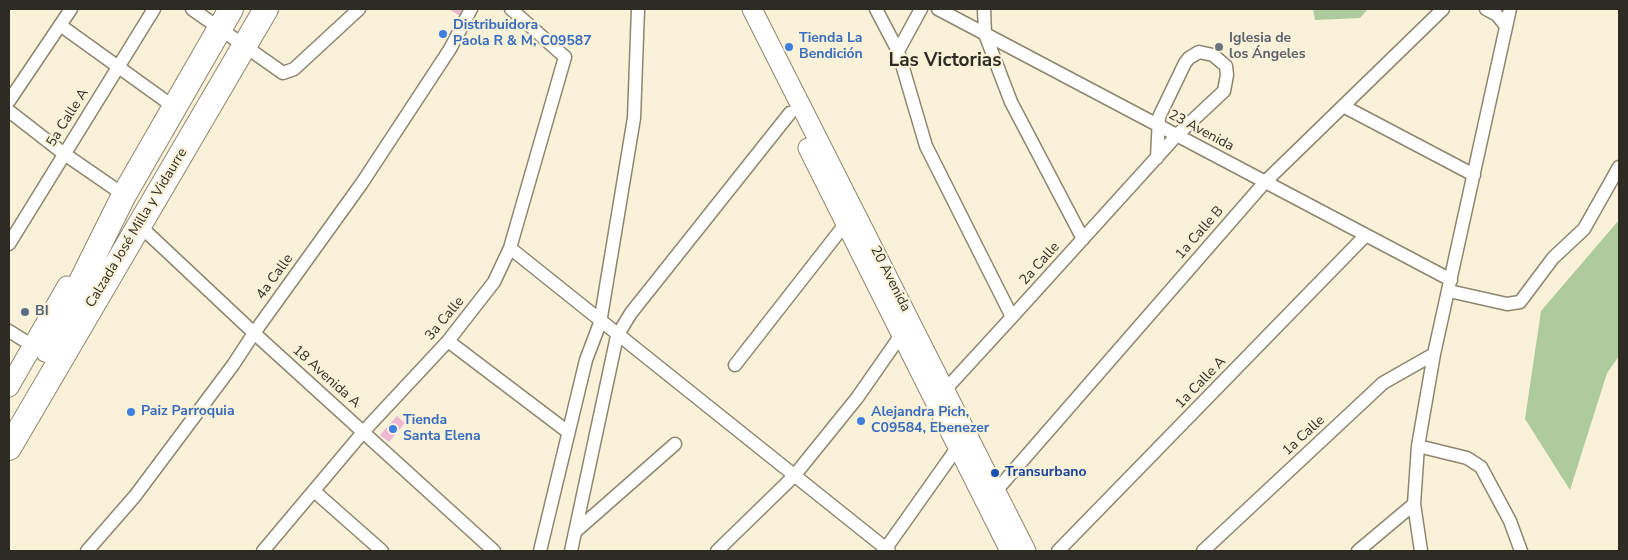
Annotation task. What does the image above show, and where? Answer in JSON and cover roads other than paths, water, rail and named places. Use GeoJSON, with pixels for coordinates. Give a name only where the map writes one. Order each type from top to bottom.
{"type":"FeatureCollection","features":[{"type":"Feature","properties":{"kind":"highway","name":"Calzada José Milla y Vidaurre"},"geometry":{"type":"LineString","coordinates":[[9,415],[57,333],[124,195],[231,9]]}},
{"type":"Feature","properties":{"kind":"highway"},"geometry":{"type":"LineString","coordinates":[[242,9],[237,18],[236,27],[239,38],[245,47]]}},
{"type":"Feature","properties":{"kind":"highway","name":"Calzada José Milla y Vidaurre"},"geometry":{"type":"LineString","coordinates":[[9,448],[266,9]]}},
{"type":"Feature","properties":{"kind":"highway"},"geometry":{"type":"LineString","coordinates":[[195,131],[194,112],[227,55],[224,37],[219,30]]}},
{"type":"Feature","properties":{"kind":"street"},"geometry":{"type":"LineString","coordinates":[[9,101],[71,9]]}},
{"type":"Feature","properties":{"kind":"street","name":"5a Calle A"},"geometry":{"type":"LineString","coordinates":[[9,244],[63,153],[154,9]]}},
{"type":"Feature","properties":{"kind":"street"},"geometry":{"type":"LineString","coordinates":[[192,9],[219,30],[283,73],[294,69],[359,9]]}},
{"type":"Feature","properties":{"kind":"street","name":"4a Calle"},"geometry":{"type":"LineString","coordinates":[[87,551],[135,496],[233,365],[362,183],[450,49],[471,9]]}},
{"type":"Feature","properties":{"kind":"street","name":"3a Calle"},"geometry":{"type":"LineString","coordinates":[[262,551],[364,432],[448,341],[494,282],[510,248],[566,57],[511,9]]}},
{"type":"Feature","properties":{"kind":"street"},"geometry":{"type":"LineString","coordinates":[[540,551],[586,360],[600,323],[634,118],[638,9]]}},
{"type":"Feature","properties":{"kind":"street","name":"20 Avenida"},"geometry":{"type":"LineString","coordinates":[[737,9],[856,212],[1026,551]]}},
{"type":"Feature","properties":{"kind":"street","name":"20 Avenida"},"geometry":{"type":"LineString","coordinates":[[752,9],[846,224],[1010,551]]}},
{"type":"Feature","properties":{"kind":"street"},"geometry":{"type":"LineString","coordinates":[[876,9],[898,51],[926,146],[1012,317]]}},
{"type":"Feature","properties":{"kind":"street"},"geometry":{"type":"LineString","coordinates":[[898,51],[921,9]]}},
{"type":"Feature","properties":{"kind":"street","name":"23 Avenida"},"geometry":{"type":"LineString","coordinates":[[938,9],[1366,235],[1450,286],[1507,304],[1520,302],[1553,258],[1584,229],[1619,167]]}},
{"type":"Feature","properties":{"kind":"street"},"geometry":{"type":"LineString","coordinates":[[984,9],[985,34],[1017,116],[1083,239]]}},
{"type":"Feature","properties":{"kind":"street","name":"1a Calle B"},"geometry":{"type":"LineString","coordinates":[[995,492],[1265,182],[1443,9]]}},
{"type":"Feature","properties":{"kind":"street"},"geometry":{"type":"LineString","coordinates":[[1486,9],[1497,15],[1506,26]]}},
{"type":"Feature","properties":{"kind":"street"},"geometry":{"type":"LineString","coordinates":[[1421,551],[1414,504],[1418,446],[1434,354],[1510,9]]}},
{"type":"Feature","properties":{"kind":"street"},"geometry":{"type":"LineString","coordinates":[[60,25],[174,107]]}},
{"type":"Feature","properties":{"kind":"street","name":"2a Calle"},"geometry":{"type":"LineString","coordinates":[[945,390],[1157,158],[1177,135],[1224,91],[1227,75],[1226,66],[1213,55],[1199,52],[1189,58],[1161,111],[1157,125],[1157,158]]}},
{"type":"Feature","properties":{"kind":"street"},"geometry":{"type":"LineString","coordinates":[[9,78],[20,85]]}},
{"type":"Feature","properties":{"kind":"street"},"geometry":{"type":"LineString","coordinates":[[1343,106],[1474,175]]}},
{"type":"Feature","properties":{"kind":"street"},"geometry":{"type":"LineString","coordinates":[[570,551],[576,531],[617,336],[630,313],[794,107]]}},
{"type":"Feature","properties":{"kind":"street"},"geometry":{"type":"LineString","coordinates":[[9,111],[63,153],[124,195]]}},
{"type":"Feature","properties":{"kind":"street"},"geometry":{"type":"LineString","coordinates":[[735,365],[846,224]]}},
{"type":"Feature","properties":{"kind":"street","name":"18 Avenida A"},"geometry":{"type":"LineString","coordinates":[[139,225],[254,333],[494,551]]}},
{"type":"Feature","properties":{"kind":"street","name":"1a Calle A"},"geometry":{"type":"LineString","coordinates":[[1058,551],[1366,235]]}},
{"type":"Feature","properties":{"kind":"street"},"geometry":{"type":"LineString","coordinates":[[510,248],[600,323],[886,550],[957,448]]}},
{"type":"Feature","properties":{"kind":"street","name":"Calzada José Milla y Vidaurre"},"geometry":{"type":"LineString","coordinates":[[9,387],[66,288],[94,255]]}},
{"type":"Feature","properties":{"kind":"street"},"geometry":{"type":"LineString","coordinates":[[9,331],[33,346]]}},
{"type":"Feature","properties":{"kind":"street"},"geometry":{"type":"LineString","coordinates":[[717,551],[794,476],[857,398],[901,335]]}},
{"type":"Feature","properties":{"kind":"street"},"geometry":{"type":"LineString","coordinates":[[448,341],[568,432]]}},
{"type":"Feature","properties":{"kind":"street","name":"1a Calle"},"geometry":{"type":"LineString","coordinates":[[1202,551],[1383,383],[1434,354]]}},
{"type":"Feature","properties":{"kind":"street"},"geometry":{"type":"LineString","coordinates":[[576,531],[675,444]]}},
{"type":"Feature","properties":{"kind":"street"},"geometry":{"type":"LineString","coordinates":[[1418,446],[1467,458],[1481,467],[1510,520],[1521,551]]}},
{"type":"Feature","properties":{"kind":"street"},"geometry":{"type":"LineString","coordinates":[[314,491],[382,551]]}},
{"type":"Feature","properties":{"kind":"street"},"geometry":{"type":"LineString","coordinates":[[1358,551],[1414,504]]}},
{"type":"Feature","properties":{"kind":"place","name":"Distribuidora Paola R & M, C09587"},"geometry":{"type":"Point","coordinates":[443,34]}},
{"type":"Feature","properties":{"kind":"place","name":"Tienda La Bendición"},"geometry":{"type":"Point","coordinates":[789,47]}},
{"type":"Feature","properties":{"kind":"place","name":"Iglesia de los Ángeles"},"geometry":{"type":"Point","coordinates":[1219,47]}},
{"type":"Feature","properties":{"kind":"place","name":"BI"},"geometry":{"type":"Point","coordinates":[25,312]}},
{"type":"Feature","properties":{"kind":"place","name":"Paiz Parroquia"},"geometry":{"type":"Point","coordinates":[131,412]}},
{"type":"Feature","properties":{"kind":"place","name":"Alejandra Pich, C09584, Ebenezer"},"geometry":{"type":"Point","coordinates":[861,421]}},
{"type":"Feature","properties":{"kind":"place","name":"Tienda Santa Elena"},"geometry":{"type":"Point","coordinates":[393,429]}},
{"type":"Feature","properties":{"kind":"place","name":"Transurbano"},"geometry":{"type":"Point","coordinates":[995,473]}},
{"type":"Feature","properties":{"kind":"district","name":"Las Victorias"},"geometry":{"type":"Point","coordinates":[945,61]}}]}
